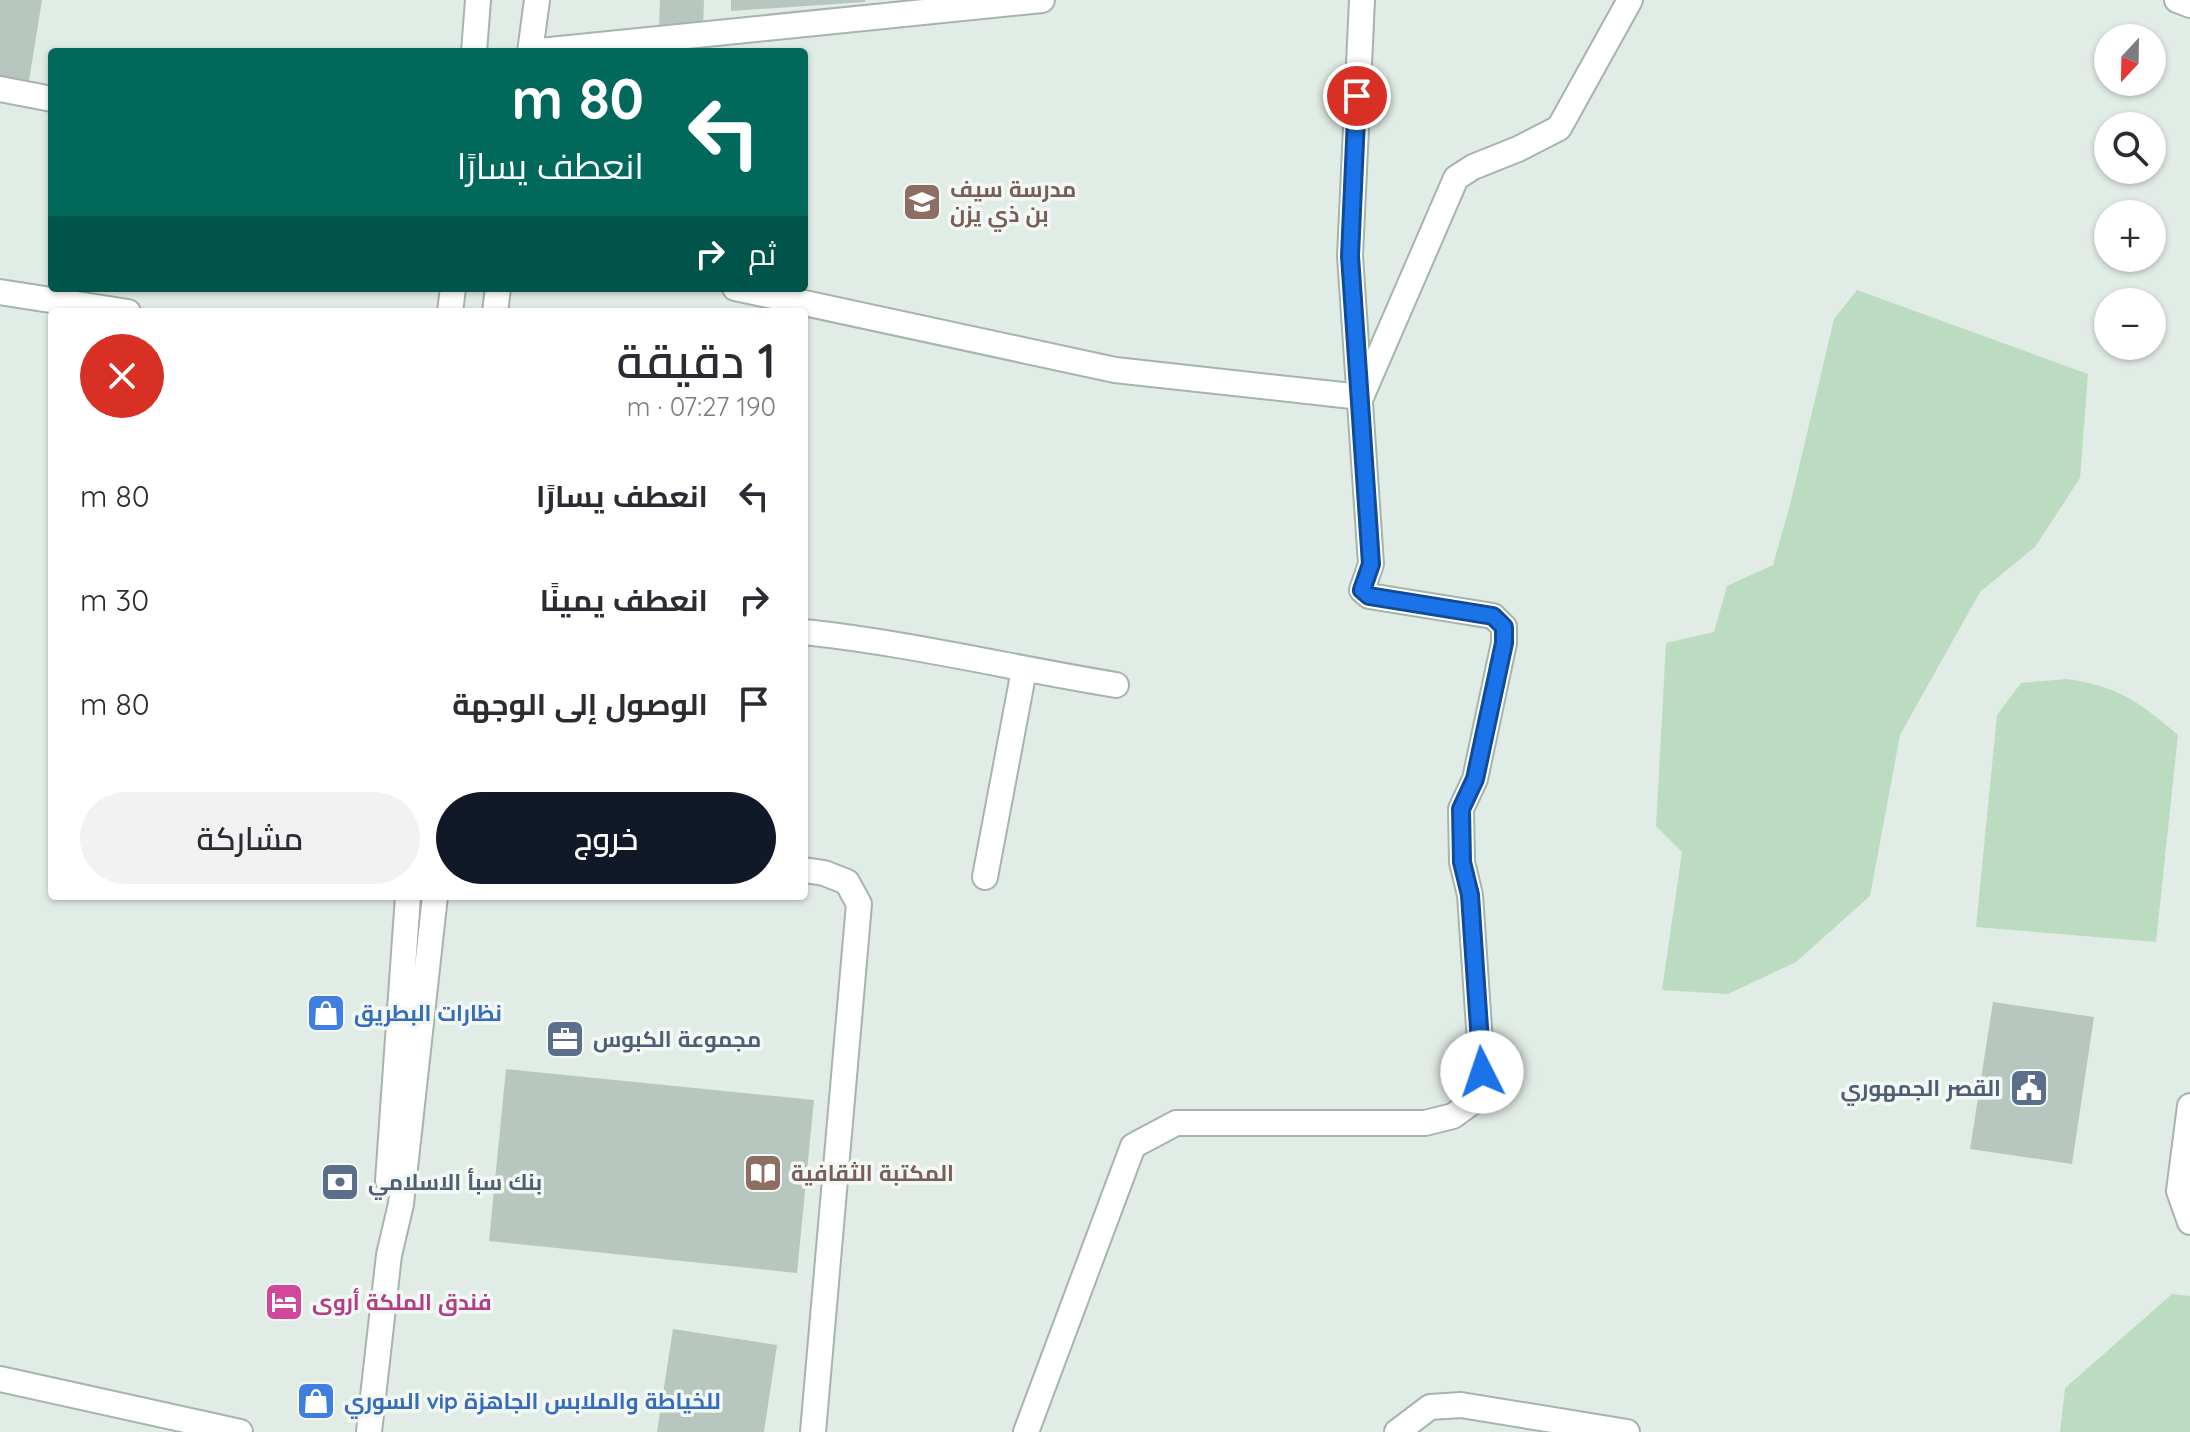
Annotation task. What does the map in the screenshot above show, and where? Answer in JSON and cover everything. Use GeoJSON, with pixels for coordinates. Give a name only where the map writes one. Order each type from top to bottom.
{"type":"FeatureCollection","features":[{"type":"Feature","properties":{"kind":"street"},"geometry":{"type":"LineString","coordinates":[[474,48],[478,0]]}},
{"type":"Feature","properties":{"kind":"street"},"geometry":{"type":"LineString","coordinates":[[531,48],[537,0]]}},
{"type":"Feature","properties":{"kind":"street"},"geometry":{"type":"LineString","coordinates":[[569,48],[1042,0]]}},
{"type":"Feature","properties":{"kind":"street"},"geometry":{"type":"LineString","coordinates":[[1026,1432],[1133,1146],[1176,1123],[1425,1123],[1453,1116],[1471,1103],[1482,1072],[1470,895],[1462,862],[1461,809],[1475,779],[1504,643],[1504,627],[1493,616],[1369,596],[1362,590],[1371,564],[1350,256],[1362,0]]}},
{"type":"Feature","properties":{"kind":"street"},"geometry":{"type":"LineString","coordinates":[[1361,397],[1456,178],[1473,167],[1559,128],[1630,0]]}},
{"type":"Feature","properties":{"kind":"street"},"geometry":{"type":"LineString","coordinates":[[2177,0],[2190,5]]}},
{"type":"Feature","properties":{"kind":"street"},"geometry":{"type":"LineString","coordinates":[[0,89],[48,98]]}},
{"type":"Feature","properties":{"kind":"street"},"geometry":{"type":"LineString","coordinates":[[0,292],[102,308]]}},
{"type":"Feature","properties":{"kind":"street"},"geometry":{"type":"LineString","coordinates":[[754,292],[1115,370],[1361,397]]}},
{"type":"Feature","properties":{"kind":"street"},"geometry":{"type":"LineString","coordinates":[[808,632],[857,638],[1116,685]]}},
{"type":"Feature","properties":{"kind":"street"},"geometry":{"type":"LineString","coordinates":[[985,877],[1024,670]]}},
{"type":"Feature","properties":{"kind":"street"},"geometry":{"type":"LineString","coordinates":[[808,871],[847,882],[859,904],[813,1432]]}},
{"type":"Feature","properties":{"kind":"street"},"geometry":{"type":"LineString","coordinates":[[389,1255],[385,1223],[408,900]]}},
{"type":"Feature","properties":{"kind":"street"},"geometry":{"type":"LineString","coordinates":[[369,1432],[389,1255],[401,1204],[435,900]]}},
{"type":"Feature","properties":{"kind":"street"},"geometry":{"type":"LineString","coordinates":[[2190,1106],[2179,1191],[2190,1222]]}},
{"type":"Feature","properties":{"kind":"street"},"geometry":{"type":"LineString","coordinates":[[0,1379],[240,1432]]}},
{"type":"Feature","properties":{"kind":"street"},"geometry":{"type":"LineString","coordinates":[[1397,1432],[1430,1407],[1461,1405],[1627,1432]]}},
{"type":"Feature","properties":{"kind":"green space"},"geometry":{"type":"Polygon","coordinates":[[[1857,290],[2088,374],[2080,478],[2035,547],[1980,592],[1900,735],[1870,896],[1796,962],[1728,994],[1662,990],[1682,852],[1656,826],[1666,643],[1714,632],[1727,586],[1773,565],[1834,319],[1857,290]]]}},
{"type":"Feature","properties":{"kind":"green space"},"geometry":{"type":"Polygon","coordinates":[[[2067,679],[2100,686],[2127,697],[2178,735],[2156,942],[1976,927],[1997,715],[2021,683],[2067,679]]]}},
{"type":"Feature","properties":{"kind":"green space"},"geometry":{"type":"Polygon","coordinates":[[[2172,1294],[2190,1296],[2190,1432],[2060,1432],[2065,1388],[2172,1294]]]}},
{"type":"Feature","properties":{"kind":"building"},"geometry":{"type":"Polygon","coordinates":[[[0,0],[42,0],[28,87],[0,83],[0,0]]]}},
{"type":"Feature","properties":{"kind":"building"},"geometry":{"type":"Polygon","coordinates":[[[660,0],[704,0],[703,28],[659,27],[660,0]]]}},
{"type":"Feature","properties":{"kind":"building"},"geometry":{"type":"Polygon","coordinates":[[[731,0],[865,0],[865,2],[731,11],[731,0]]]}},
{"type":"Feature","properties":{"kind":"building"},"geometry":{"type":"Polygon","coordinates":[[[1993,1002],[2094,1017],[2072,1164],[1970,1149],[1993,1002]]]}},
{"type":"Feature","properties":{"kind":"building"},"geometry":{"type":"Polygon","coordinates":[[[506,1069],[814,1100],[797,1273],[489,1241],[506,1069]]]}},
{"type":"Feature","properties":{"kind":"building"},"geometry":{"type":"Polygon","coordinates":[[[673,1329],[777,1345],[764,1432],[657,1432],[673,1329]]]}},
{"type":"Feature","properties":{"kind":"place","name":"مدرسة سيف بن ذي يزن"},"geometry":{"type":"Point","coordinates":[922,202]}},
{"type":"Feature","properties":{"kind":"place","name":"نظارات البطريق"},"geometry":{"type":"Point","coordinates":[326,1013]}},
{"type":"Feature","properties":{"kind":"place","name":"مجموعة الكبوس"},"geometry":{"type":"Point","coordinates":[565,1039]}},
{"type":"Feature","properties":{"kind":"place","name":"القصر الجمهوري"},"geometry":{"type":"Point","coordinates":[2029,1088]}},
{"type":"Feature","properties":{"kind":"place","name":"المكتبة الثقافية"},"geometry":{"type":"Point","coordinates":[763,1173]}},
{"type":"Feature","properties":{"kind":"place","name":"بنك سبأ الاسلامي"},"geometry":{"type":"Point","coordinates":[340,1182]}},
{"type":"Feature","properties":{"kind":"place","name":"فندق الملكة أروى"},"geometry":{"type":"Point","coordinates":[284,1302]}},
{"type":"Feature","properties":{"kind":"place","name":"السوري vip للخياطة والملابس الجاهزة"},"geometry":{"type":"Point","coordinates":[316,1401]}},
{"type":"Feature","properties":{"kind":"route"},"geometry":{"type":"LineString","coordinates":[[1357,96],[1350,256],[1371,564],[1362,590],[1369,596],[1493,616],[1504,627],[1504,643],[1475,779],[1461,809],[1462,862],[1470,895],[1482,1072]]}}]}
